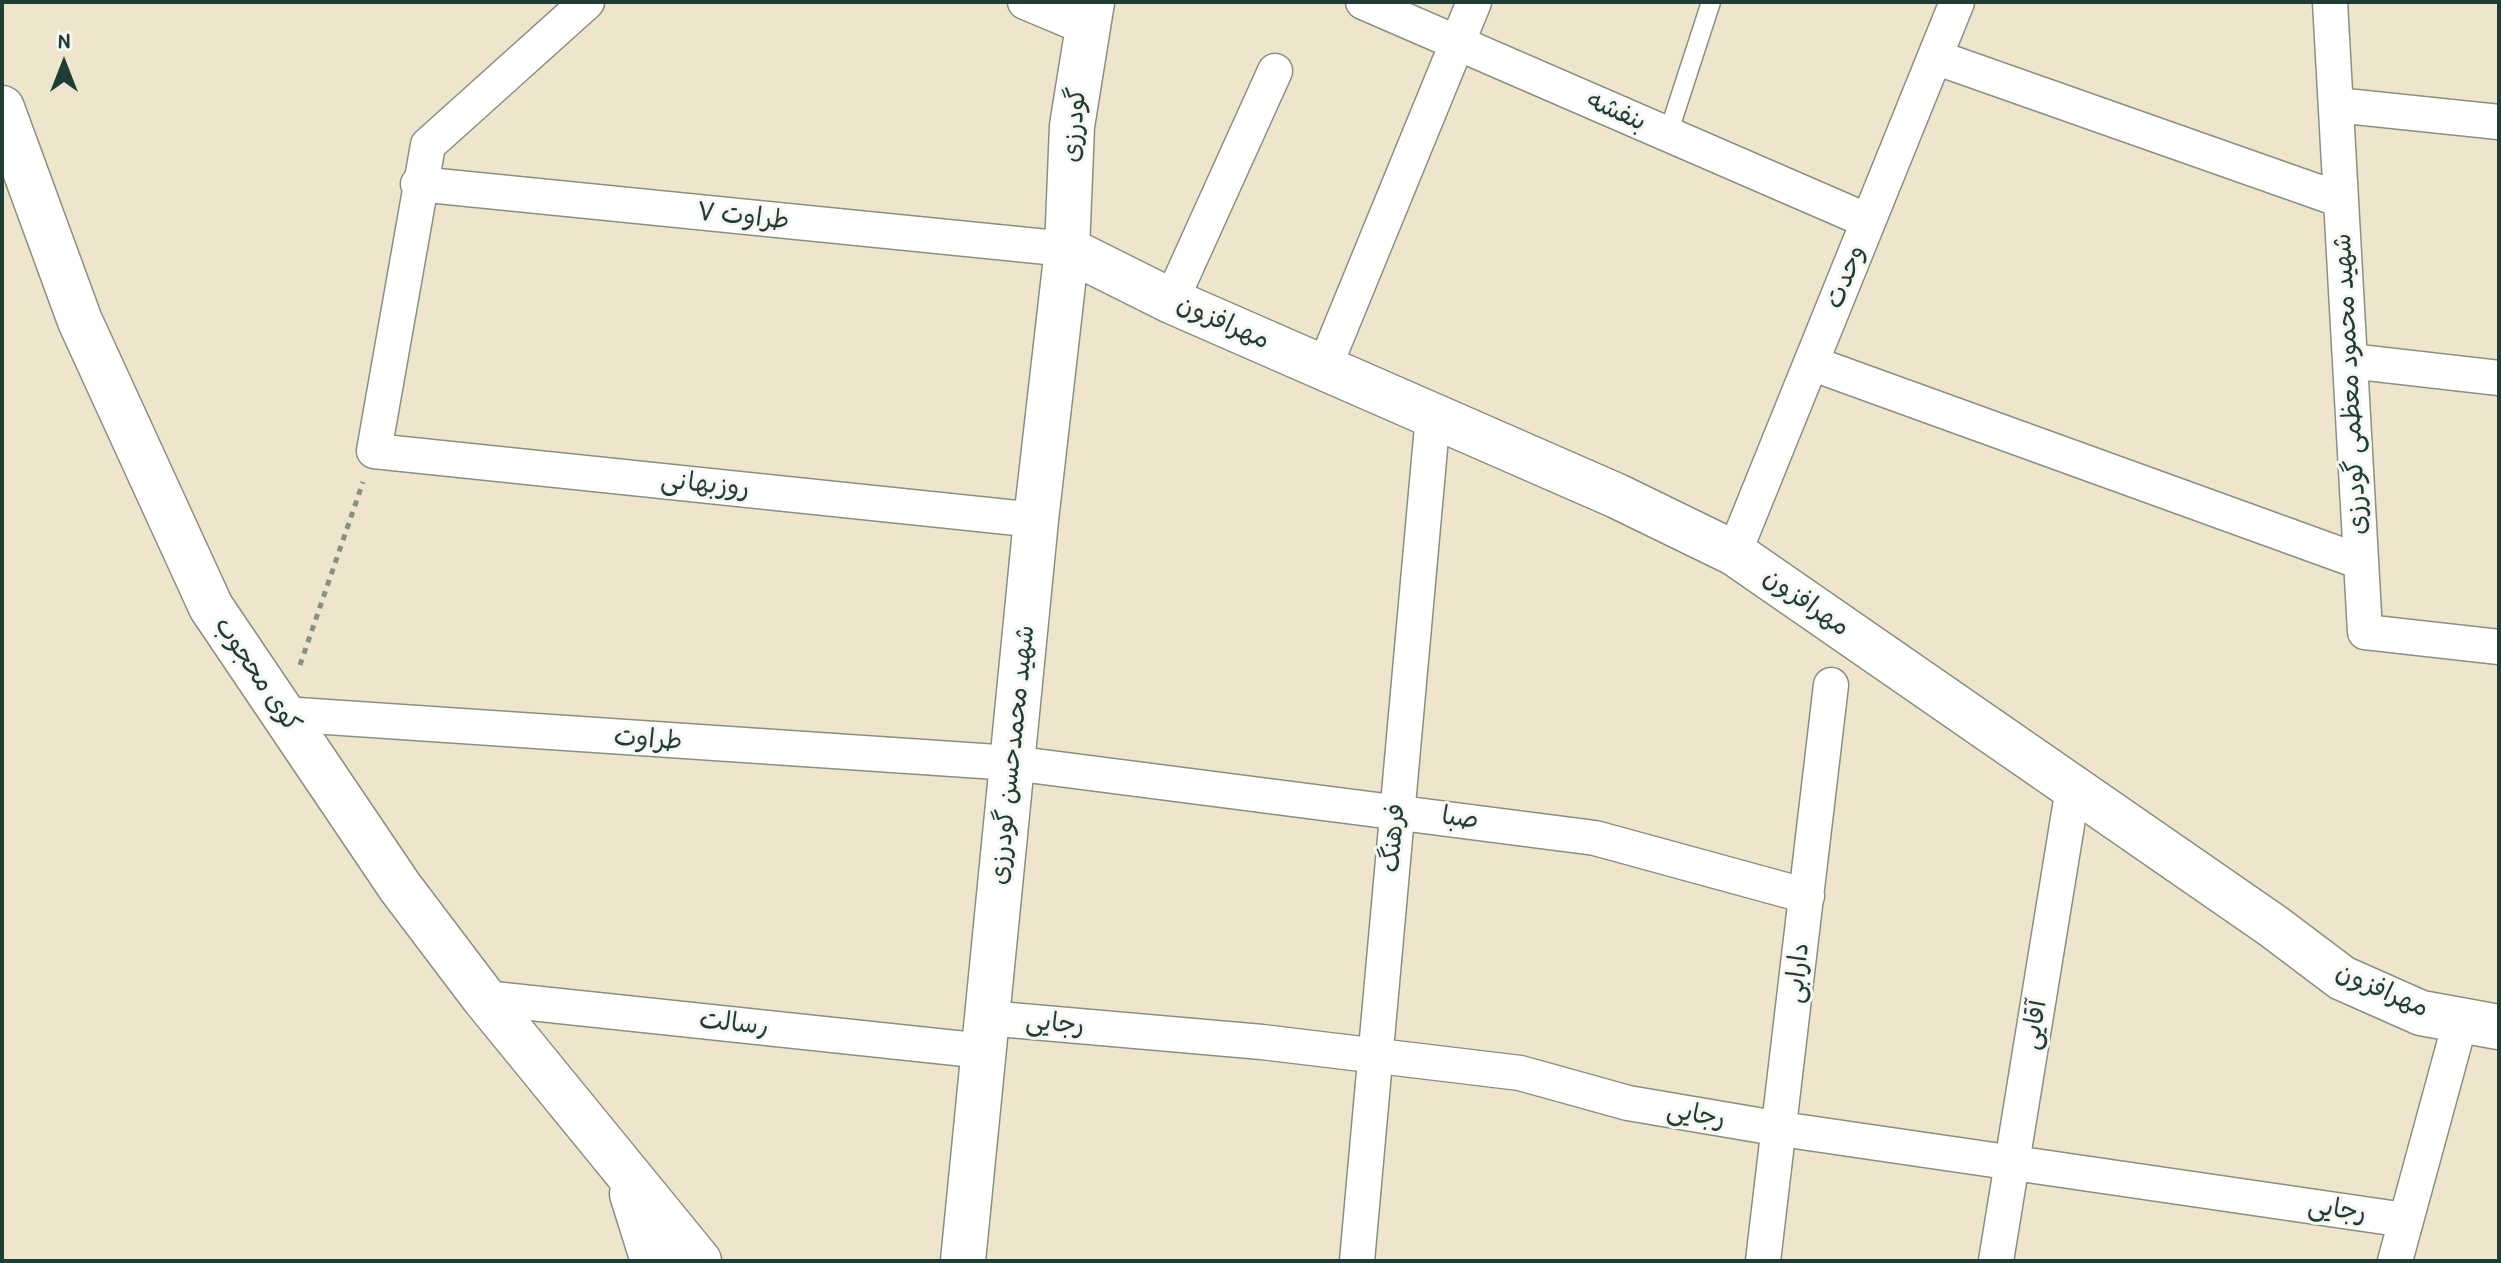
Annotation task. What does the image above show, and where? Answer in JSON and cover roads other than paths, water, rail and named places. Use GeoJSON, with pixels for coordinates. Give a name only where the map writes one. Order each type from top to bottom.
{"type":"FeatureCollection","features":[{"type":"Feature","properties":{"kind":"street"},"geometry":{"type":"LineString","coordinates":[[418,184],[428,145],[587,2]]}},
{"type":"Feature","properties":{"kind":"street"},"geometry":{"type":"LineString","coordinates":[[1025,2],[1090,15]]}},
{"type":"Feature","properties":{"kind":"street","name":"بنفشه"},"geometry":{"type":"LineString","coordinates":[[1363,2],[1868,221]]}},
{"type":"Feature","properties":{"kind":"street"},"geometry":{"type":"LineString","coordinates":[[1324,368],[1474,2]]}},
{"type":"Feature","properties":{"kind":"street","name":"وحدت"},"geometry":{"type":"LineString","coordinates":[[1734,553],[1957,2]]}},
{"type":"Feature","properties":{"kind":"street","name":"شهید محمود معظمی گودرزی"},"geometry":{"type":"LineString","coordinates":[[2330,2],[2365,632],[2499,647]]}},
{"type":"Feature","properties":{"kind":"street","name":"گودرزی"},"geometry":{"type":"LineString","coordinates":[[1067,249],[1072,126],[1090,15]]}},
{"type":"Feature","properties":{"kind":"street"},"geometry":{"type":"LineString","coordinates":[[1935,57],[2341,200]]}},
{"type":"Feature","properties":{"kind":"street"},"geometry":{"type":"LineString","coordinates":[[1171,301],[1275,71]]}},
{"type":"Feature","properties":{"kind":"street"},"geometry":{"type":"LineString","coordinates":[[2336,105],[2499,122]]}},
{"type":"Feature","properties":{"kind":"street","name":"کوی محجوب"},"geometry":{"type":"LineString","coordinates":[[2,108],[80,321],[211,607],[400,887],[484,998],[699,1261]]}},
{"type":"Feature","properties":{"kind":"street","name":"طراوت ۷"},"geometry":{"type":"LineString","coordinates":[[418,184],[1067,249]]}},
{"type":"Feature","properties":{"kind":"street","name":"روزبهانی"},"geometry":{"type":"LineString","coordinates":[[418,184],[374,451],[1036,520]]}},
{"type":"Feature","properties":{"kind":"street","name":"مهرافزون"},"geometry":{"type":"LineString","coordinates":[[1067,249],[1171,301],[1617,496],[1734,553],[2273,926],[2342,978],[2421,1013],[2480,1023]]}},
{"type":"Feature","properties":{"kind":"street","name":"شهید محمدحسن گودرزی"},"geometry":{"type":"LineString","coordinates":[[963,1261],[1036,520],[1067,249]]}},
{"type":"Feature","properties":{"kind":"street"},"geometry":{"type":"LineString","coordinates":[[2350,361],[2499,378]]}},
{"type":"Feature","properties":{"kind":"street"},"geometry":{"type":"LineString","coordinates":[[1811,363],[2361,562]]}},
{"type":"Feature","properties":{"kind":"street","name":"فرهنگ"},"geometry":{"type":"LineString","coordinates":[[1357,1261],[1433,415]]}},
{"type":"Feature","properties":{"kind":"street","name":"دارابی"},"geometry":{"type":"LineString","coordinates":[[1763,1261],[1831,685]]}},
{"type":"Feature","properties":{"kind":"street","name":"طراوت"},"geometry":{"type":"LineString","coordinates":[[283,714],[1012,763]]}},
{"type":"Feature","properties":{"kind":"street","name":"صبا"},"geometry":{"type":"LineString","coordinates":[[1012,763],[1397,810],[1595,838],[1807,896]]}},
{"type":"Feature","properties":{"kind":"street","name":"آقایی"},"geometry":{"type":"LineString","coordinates":[[1996,1261],[2073,788]]}},
{"type":"Feature","properties":{"kind":"street","name":"رسالت"},"geometry":{"type":"LineString","coordinates":[[484,998],[985,1035]]}},
{"type":"Feature","properties":{"kind":"street"},"geometry":{"type":"LineString","coordinates":[[2395,1261],[2405,1220],[2480,1023]]}},
{"type":"Feature","properties":{"kind":"street","name":"رجایی"},"geometry":{"type":"LineString","coordinates":[[985,1035],[1262,1042],[1520,1073],[1628,1103],[1781,1129],[2405,1220]]}},
{"type":"Feature","properties":{"kind":"street"},"geometry":{"type":"LineString","coordinates":[[627,1176],[653,1261]]}},
{"type":"Feature","properties":{"kind":"lane"},"geometry":{"type":"LineString","coordinates":[[1668,134],[1711,2]]}}]}
